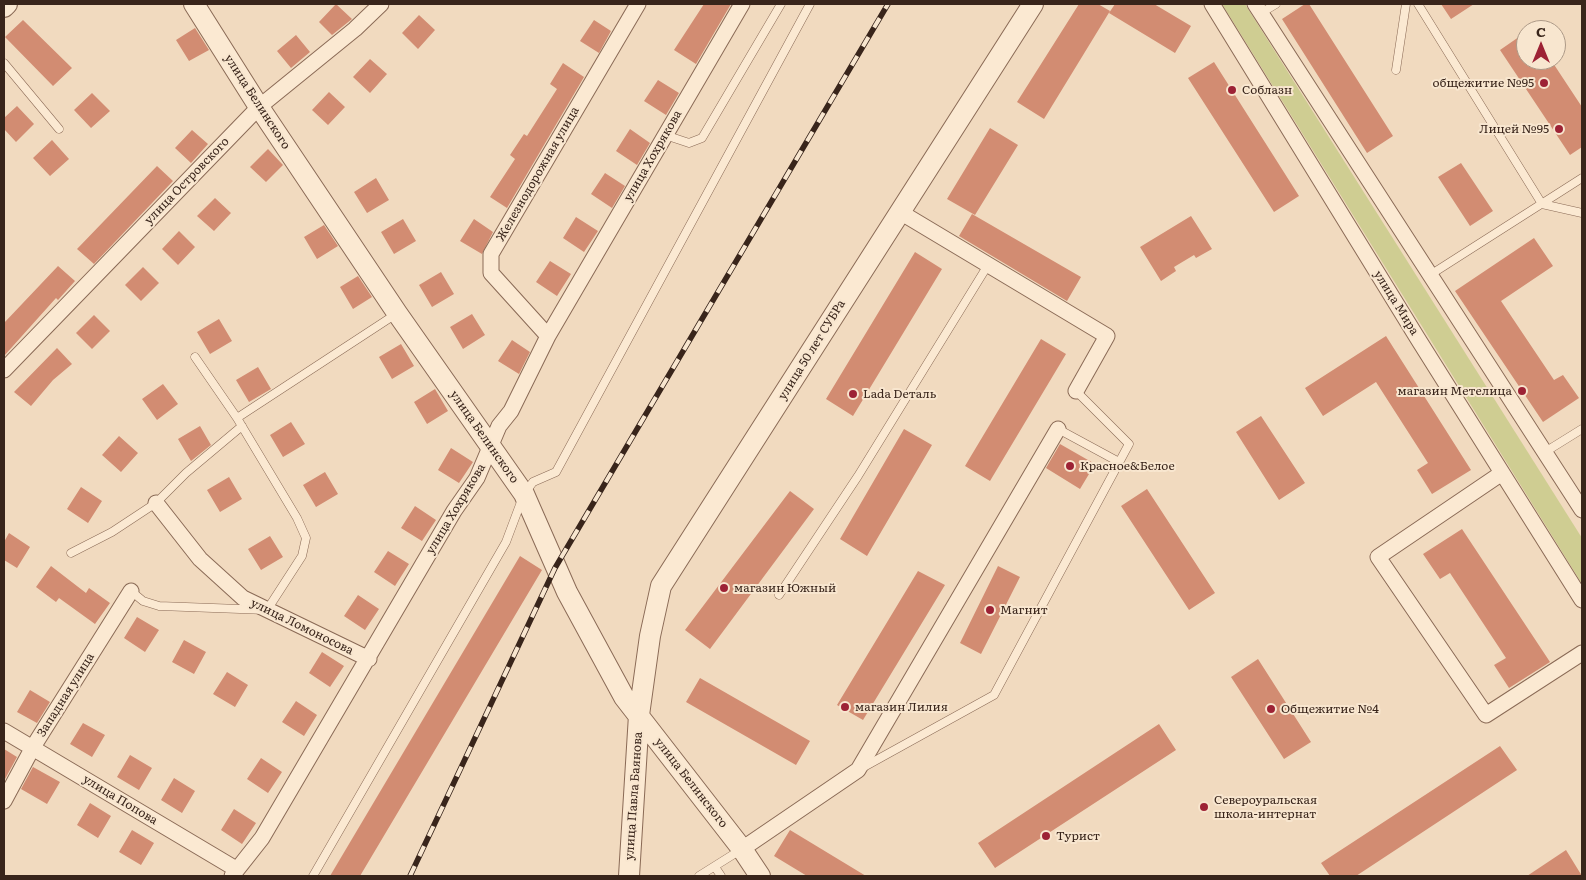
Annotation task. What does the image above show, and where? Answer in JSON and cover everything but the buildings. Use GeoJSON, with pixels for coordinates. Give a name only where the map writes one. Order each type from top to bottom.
{"type":"FeatureCollection","features":[{"type":"Feature","properties":{"kind":"street"},"geometry":{"type":"LineString","coordinates":[[4,7],[7,4]]}},
{"type":"Feature","properties":{"kind":"street","name":"улица Белинского"},"geometry":{"type":"LineString","coordinates":[[194,4],[259,107],[397,313],[524,494],[567,592],[624,697],[742,849],[760,876]]}},
{"type":"Feature","properties":{"kind":"street","name":"улица Островского"},"geometry":{"type":"LineString","coordinates":[[4,370],[259,107],[355,29],[382,4]]}},
{"type":"Feature","properties":{"kind":"street","name":"Железнодорожная улица"},"geometry":{"type":"LineString","coordinates":[[548,336],[491,273],[491,254],[638,4]]}},
{"type":"Feature","properties":{"kind":"street","name":"улица Хохрякова"},"geometry":{"type":"LineString","coordinates":[[234,873],[262,838],[369,659],[454,511],[477,478],[499,426],[511,411],[548,336],[742,4]]}},
{"type":"Feature","properties":{"kind":"street","name":"улица 50 лет СУБРа"},"geometry":{"type":"LineString","coordinates":[[639,715],[650,636],[661,586],[1032,4]]}},
{"type":"Feature","properties":{"kind":"street","name":"улица Мира"},"geometry":{"type":"LineString","coordinates":[[1212,4],[1582,600]]}},
{"type":"Feature","properties":{"kind":"street"},"geometry":{"type":"LineString","coordinates":[[1258,8],[1582,510]]}},
{"type":"Feature","properties":{"kind":"street"},"geometry":{"type":"LineString","coordinates":[[900,212],[1107,336],[1076,391]]}},
{"type":"Feature","properties":{"kind":"street"},"geometry":{"type":"LineString","coordinates":[[742,849],[858,770],[1058,428]]}},
{"type":"Feature","properties":{"kind":"street"},"geometry":{"type":"LineString","coordinates":[[1502,473],[1378,557],[1486,715],[1582,653]]}},
{"type":"Feature","properties":{"kind":"street","name":"улица Ломоносова"},"geometry":{"type":"LineString","coordinates":[[156,503],[200,559],[243,598],[369,659]]}},
{"type":"Feature","properties":{"kind":"street","name":"Западная улица"},"geometry":{"type":"LineString","coordinates":[[4,801],[33,747],[131,591]]}},
{"type":"Feature","properties":{"kind":"street","name":"улица Павла Баянова"},"geometry":{"type":"LineString","coordinates":[[628,876],[639,715]]}},
{"type":"Feature","properties":{"kind":"street","name":"улица Попова"},"geometry":{"type":"LineString","coordinates":[[4,731],[33,747],[234,873]]}},
{"type":"Feature","properties":{"kind":"lane"},"geometry":{"type":"LineString","coordinates":[[665,135],[689,143],[702,138],[781,4]]}},
{"type":"Feature","properties":{"kind":"lane"},"geometry":{"type":"LineString","coordinates":[[313,876],[506,542],[524,494],[533,482],[556,472],[810,4]]}},
{"type":"Feature","properties":{"kind":"lane"},"geometry":{"type":"LineString","coordinates":[[1258,8],[1276,4]]}},
{"type":"Feature","properties":{"kind":"lane"},"geometry":{"type":"LineString","coordinates":[[1396,70],[1406,4]]}},
{"type":"Feature","properties":{"kind":"lane"},"geometry":{"type":"LineString","coordinates":[[1418,4],[1542,204],[1582,213]]}},
{"type":"Feature","properties":{"kind":"lane"},"geometry":{"type":"LineString","coordinates":[[4,64],[60,128]]}},
{"type":"Feature","properties":{"kind":"lane"},"geometry":{"type":"LineString","coordinates":[[1430,276],[1582,178]]}},
{"type":"Feature","properties":{"kind":"lane"},"geometry":{"type":"LineString","coordinates":[[779,595],[858,476],[988,265]]}},
{"type":"Feature","properties":{"kind":"lane"},"geometry":{"type":"LineString","coordinates":[[237,418],[397,313]]}},
{"type":"Feature","properties":{"kind":"lane"},"geometry":{"type":"LineString","coordinates":[[131,591],[143,601],[159,606],[267,610],[302,556],[306,538],[297,518],[237,418],[195,356]]}},
{"type":"Feature","properties":{"kind":"lane"},"geometry":{"type":"LineString","coordinates":[[858,770],[994,695],[1129,444],[1076,391]]}},
{"type":"Feature","properties":{"kind":"lane"},"geometry":{"type":"LineString","coordinates":[[71,553],[112,532],[156,503],[186,473],[242,426]]}},
{"type":"Feature","properties":{"kind":"lane"},"geometry":{"type":"LineString","coordinates":[[1058,428],[1120,462]]}},
{"type":"Feature","properties":{"kind":"lane"},"geometry":{"type":"LineString","coordinates":[[1545,452],[1582,429]]}},
{"type":"Feature","properties":{"kind":"lane"},"geometry":{"type":"LineString","coordinates":[[700,876],[742,849]]}},
{"type":"Feature","properties":{"kind":"lane"},"geometry":{"type":"LineString","coordinates":[[715,868],[721,876]]}},
{"type":"Feature","properties":{"kind":"shaded area"},"geometry":{"type":"Polygon","coordinates":[[[1222,4],[1245,4],[1582,538],[1582,584],[1222,4]]]}},
{"type":"Feature","properties":{"kind":"railway"},"geometry":{"type":"LineString","coordinates":[[410,876],[555,568],[888,4]]}},
{"type":"Feature","properties":{"kind":"place","name":"общежитие №95"},"geometry":{"type":"Point","coordinates":[1544,83]}},
{"type":"Feature","properties":{"kind":"place","name":"Соблазн"},"geometry":{"type":"Point","coordinates":[1232,90]}},
{"type":"Feature","properties":{"kind":"place","name":"Лицей №95"},"geometry":{"type":"Point","coordinates":[1559,129]}},
{"type":"Feature","properties":{"kind":"place","name":"магазин Метелица"},"geometry":{"type":"Point","coordinates":[1522,391]}},
{"type":"Feature","properties":{"kind":"place","name":"Lada Dеталь"},"geometry":{"type":"Point","coordinates":[853,394]}},
{"type":"Feature","properties":{"kind":"place","name":"Красное&Белое"},"geometry":{"type":"Point","coordinates":[1070,466]}},
{"type":"Feature","properties":{"kind":"place","name":"магазин Южный"},"geometry":{"type":"Point","coordinates":[724,588]}},
{"type":"Feature","properties":{"kind":"place","name":"Магнит"},"geometry":{"type":"Point","coordinates":[990,610]}},
{"type":"Feature","properties":{"kind":"place","name":"магазин Лилия"},"geometry":{"type":"Point","coordinates":[845,707]}},
{"type":"Feature","properties":{"kind":"place","name":"Общежитие №4"},"geometry":{"type":"Point","coordinates":[1271,709]}},
{"type":"Feature","properties":{"kind":"place","name":"Североуральская школа-интернат"},"geometry":{"type":"Point","coordinates":[1204,807]}},
{"type":"Feature","properties":{"kind":"place","name":"Турист"},"geometry":{"type":"Point","coordinates":[1046,836]}}]}
